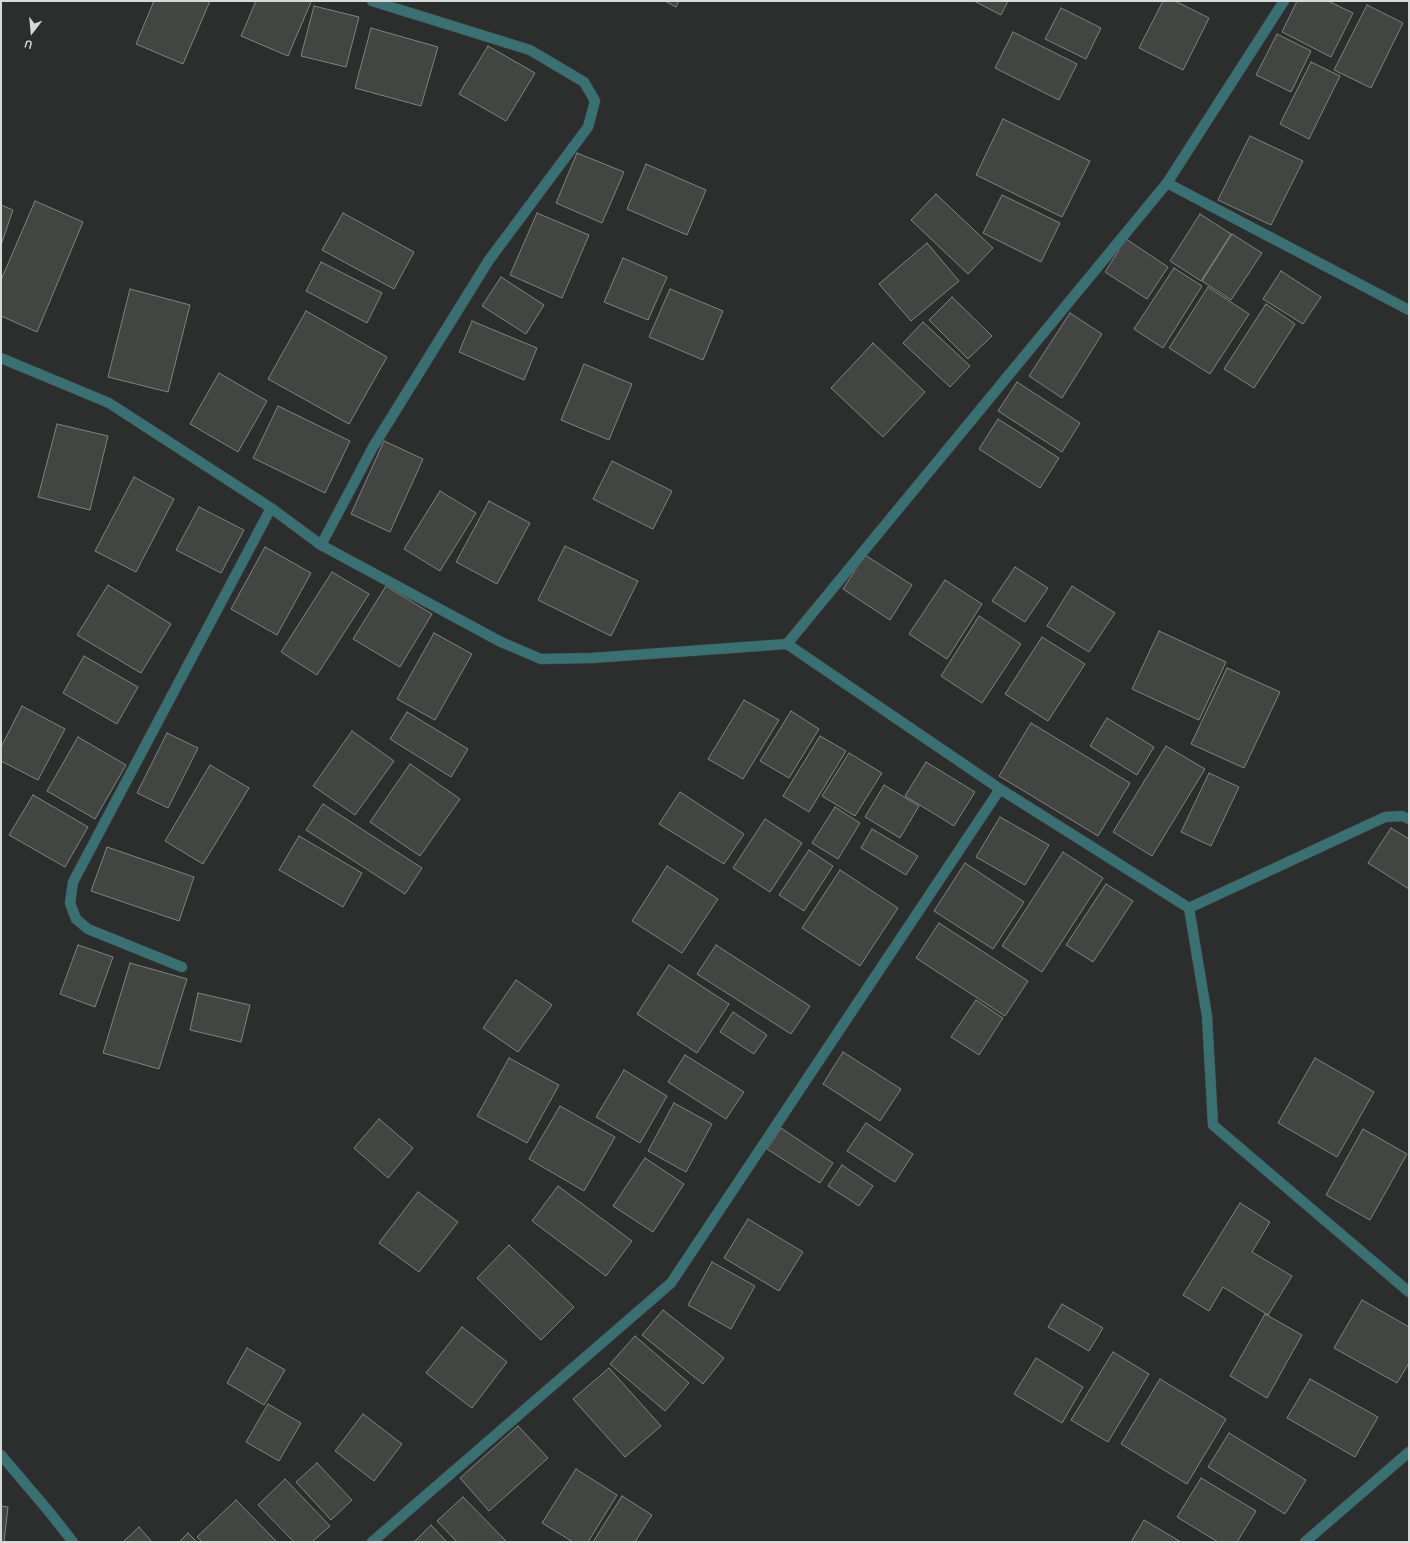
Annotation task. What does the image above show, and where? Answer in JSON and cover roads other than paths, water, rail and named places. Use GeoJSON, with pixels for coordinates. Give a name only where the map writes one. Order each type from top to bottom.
{"type":"FeatureCollection","features":[{"type":"Feature","properties":{"kind":"street"},"geometry":{"type":"LineString","coordinates":[[321,545],[373,447],[489,260],[588,127],[595,101],[584,82],[530,50],[372,1]]}},
{"type":"Feature","properties":{"kind":"street"},"geometry":{"type":"LineString","coordinates":[[787,644],[1167,183],[1284,1]]}},
{"type":"Feature","properties":{"kind":"street"},"geometry":{"type":"LineString","coordinates":[[1167,183],[1409,310]]}},
{"type":"Feature","properties":{"kind":"street"},"geometry":{"type":"LineString","coordinates":[[1,358],[109,403],[271,508],[321,545],[501,642],[541,660],[592,658],[787,644],[1000,789],[1190,908],[1207,1016],[1213,1125],[1409,1292]]}},
{"type":"Feature","properties":{"kind":"street"},"geometry":{"type":"LineString","coordinates":[[182,967],[88,929],[76,919],[70,903],[73,882],[271,508]]}},
{"type":"Feature","properties":{"kind":"street"},"geometry":{"type":"LineString","coordinates":[[372,1542],[671,1283],[1000,789]]}},
{"type":"Feature","properties":{"kind":"street"},"geometry":{"type":"LineString","coordinates":[[1190,908],[1385,817],[1402,816],[1409,819]]}},
{"type":"Feature","properties":{"kind":"street"},"geometry":{"type":"LineString","coordinates":[[1305,1542],[1409,1452]]}},
{"type":"Feature","properties":{"kind":"street"},"geometry":{"type":"LineString","coordinates":[[1,1455],[73,1542]]}}]}
